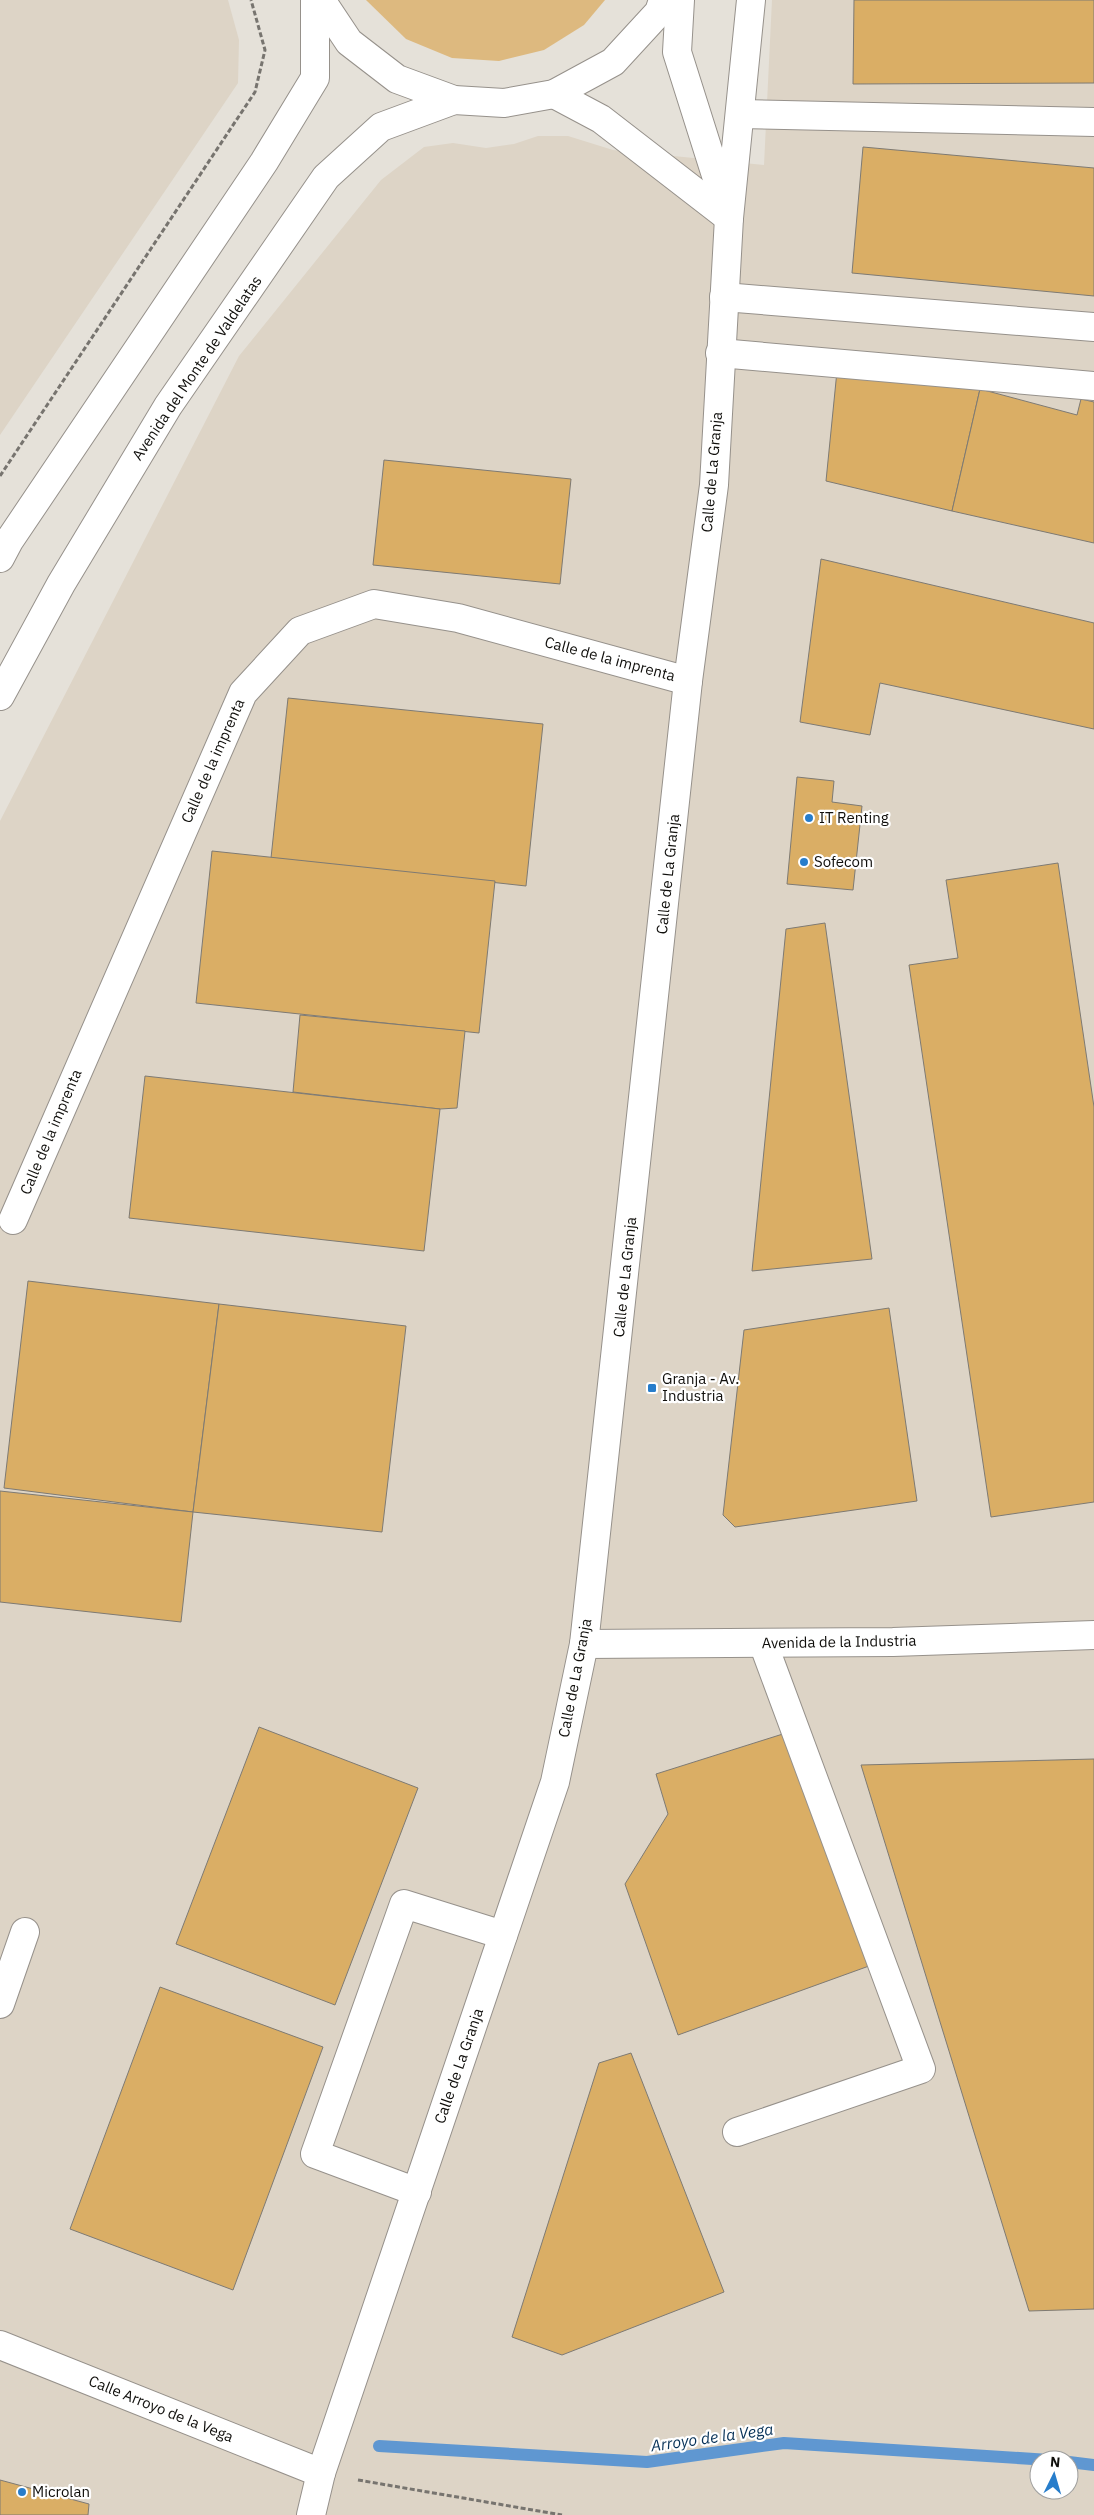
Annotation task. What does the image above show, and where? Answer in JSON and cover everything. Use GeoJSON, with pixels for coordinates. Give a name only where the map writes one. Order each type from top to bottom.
{"type":"FeatureCollection","features":[{"type":"Feature","properties":{"kind":"street"},"geometry":{"type":"LineString","coordinates":[[0,558],[9,541],[264,162],[315,78],[315,0]]}},
{"type":"Feature","properties":{"kind":"street"},"geometry":{"type":"LineString","coordinates":[[320,0],[349,42],[397,79],[454,100],[504,103],[554,94],[613,62],[659,12],[664,0]]}},
{"type":"Feature","properties":{"kind":"street"},"geometry":{"type":"LineString","coordinates":[[680,0],[677,52],[730,218]]}},
{"type":"Feature","properties":{"kind":"street","name":"Calle de La Granja"},"geometry":{"type":"LineString","coordinates":[[311,2515],[321,2474],[555,1782],[584,1644],[688,680],[714,485],[720,353],[730,218],[751,0]]}},
{"type":"Feature","properties":{"kind":"street"},"geometry":{"type":"LineString","coordinates":[[554,94],[601,120],[730,218]]}},
{"type":"Feature","properties":{"kind":"street","name":"Avenida del Monte de Valdelatas"},"geometry":{"type":"LineString","coordinates":[[0,696],[61,584],[168,406],[326,177],[382,127],[454,100]]}},
{"type":"Feature","properties":{"kind":"street"},"geometry":{"type":"LineString","coordinates":[[740,114],[1094,122]]}},
{"type":"Feature","properties":{"kind":"street"},"geometry":{"type":"LineString","coordinates":[[724,297],[1094,327]]}},
{"type":"Feature","properties":{"kind":"street"},"geometry":{"type":"LineString","coordinates":[[720,353],[1094,386]]}},
{"type":"Feature","properties":{"kind":"street","name":"Calle de la imprenta"},"geometry":{"type":"LineString","coordinates":[[13,1220],[243,693],[300,631],[374,604],[458,618],[688,680]]}},
{"type":"Feature","properties":{"kind":"street","name":"Avenida de la Industria"},"geometry":{"type":"LineString","coordinates":[[584,1644],[893,1642],[1094,1635]]}},
{"type":"Feature","properties":{"kind":"street"},"geometry":{"type":"LineString","coordinates":[[737,2132],[921,2070],[763,1643]]}},
{"type":"Feature","properties":{"kind":"street"},"geometry":{"type":"LineString","coordinates":[[417,2192],[315,2154],[404,1904],[503,1935]]}},
{"type":"Feature","properties":{"kind":"street"},"geometry":{"type":"LineString","coordinates":[[0,2004],[25,1932]]}},
{"type":"Feature","properties":{"kind":"street","name":"Calle Arroyo de la Vega"},"geometry":{"type":"LineString","coordinates":[[0,2345],[321,2474]]}},
{"type":"Feature","properties":{"kind":"path"},"geometry":{"type":"LineString","coordinates":[[0,476],[255,92],[264,50],[250,0]]}},
{"type":"Feature","properties":{"kind":"path"},"geometry":{"type":"LineString","coordinates":[[321,2474],[562,2515]]}},
{"type":"Feature","properties":{"kind":"shaded area"},"geometry":{"type":"Polygon","coordinates":[[[0,0],[228,0],[239,40],[238,83],[0,435],[0,0]]]}},
{"type":"Feature","properties":{"kind":"shaded area"},"geometry":{"type":"Polygon","coordinates":[[[366,0],[605,0],[584,25],[544,50],[499,61],[452,58],[406,39],[366,0]]]}},
{"type":"Feature","properties":{"kind":"shaded area"},"geometry":{"type":"Polygon","coordinates":[[[772,0],[1094,0],[1094,2515],[0,2515],[0,821],[239,356],[381,180],[424,147],[453,143],[486,148],[514,144],[538,136],[568,136],[613,150],[764,165],[772,0]]]}},
{"type":"Feature","properties":{"kind":"building"},"geometry":{"type":"Polygon","coordinates":[[[854,0],[1094,0],[1094,83],[853,84],[854,0]]]}},
{"type":"Feature","properties":{"kind":"building"},"geometry":{"type":"Polygon","coordinates":[[[863,147],[1094,168],[1094,296],[852,273],[863,147]]]}},
{"type":"Feature","properties":{"kind":"building"},"geometry":{"type":"Polygon","coordinates":[[[837,371],[980,389],[952,511],[826,481],[837,371]]]}},
{"type":"Feature","properties":{"kind":"building"},"geometry":{"type":"Polygon","coordinates":[[[980,389],[1077,415],[1081,399],[1094,402],[1094,543],[952,511],[980,389]]]}},
{"type":"Feature","properties":{"kind":"building"},"geometry":{"type":"Polygon","coordinates":[[[384,460],[571,479],[560,584],[373,565],[384,460]]]}},
{"type":"Feature","properties":{"kind":"building"},"geometry":{"type":"Polygon","coordinates":[[[821,559],[1094,623],[1094,729],[880,683],[870,735],[800,722],[821,559]]]}},
{"type":"Feature","properties":{"kind":"building"},"geometry":{"type":"Polygon","coordinates":[[[288,698],[543,724],[526,886],[271,858],[288,698]]]}},
{"type":"Feature","properties":{"kind":"building"},"geometry":{"type":"Polygon","coordinates":[[[797,777],[834,781],[832,802],[862,806],[853,890],[787,884],[797,777]]]}},
{"type":"Feature","properties":{"kind":"building"},"geometry":{"type":"Polygon","coordinates":[[[212,851],[495,881],[479,1033],[196,1003],[212,851]]]}},
{"type":"Feature","properties":{"kind":"building"},"geometry":{"type":"Polygon","coordinates":[[[1058,863],[1094,1107],[1094,1502],[991,1517],[909,965],[958,958],[946,880],[1058,863]]]}},
{"type":"Feature","properties":{"kind":"building"},"geometry":{"type":"Polygon","coordinates":[[[825,923],[872,1259],[752,1271],[786,929],[825,923]]]}},
{"type":"Feature","properties":{"kind":"building"},"geometry":{"type":"Polygon","coordinates":[[[300,1015],[465,1031],[457,1108],[440,1109],[293,1092],[300,1015]]]}},
{"type":"Feature","properties":{"kind":"building"},"geometry":{"type":"Polygon","coordinates":[[[145,1076],[440,1109],[424,1251],[129,1218],[145,1076]]]}},
{"type":"Feature","properties":{"kind":"building"},"geometry":{"type":"Polygon","coordinates":[[[28,1281],[219,1304],[193,1512],[4,1488],[28,1281]]]}},
{"type":"Feature","properties":{"kind":"building"},"geometry":{"type":"Polygon","coordinates":[[[219,1304],[406,1326],[382,1532],[193,1512],[219,1304]]]}},
{"type":"Feature","properties":{"kind":"building"},"geometry":{"type":"Polygon","coordinates":[[[889,1308],[917,1501],[735,1527],[723,1515],[744,1330],[889,1308]]]}},
{"type":"Feature","properties":{"kind":"building"},"geometry":{"type":"Polygon","coordinates":[[[0,1491],[193,1512],[181,1622],[0,1602],[0,1491]]]}},
{"type":"Feature","properties":{"kind":"building"},"geometry":{"type":"Polygon","coordinates":[[[259,1727],[418,1788],[335,2005],[176,1944],[259,1727]]]}},
{"type":"Feature","properties":{"kind":"building"},"geometry":{"type":"Polygon","coordinates":[[[786,1733],[869,1966],[678,2035],[625,1884],[668,1814],[656,1774],[786,1733]]]}},
{"type":"Feature","properties":{"kind":"building"},"geometry":{"type":"Polygon","coordinates":[[[1094,1759],[1094,2309],[1029,2311],[861,1765],[1094,1759]]]}},
{"type":"Feature","properties":{"kind":"building"},"geometry":{"type":"Polygon","coordinates":[[[160,1987],[323,2047],[233,2290],[70,2229],[160,1987]]]}},
{"type":"Feature","properties":{"kind":"building"},"geometry":{"type":"Polygon","coordinates":[[[631,2053],[724,2292],[562,2355],[512,2337],[599,2063],[631,2053]]]}},
{"type":"Feature","properties":{"kind":"building","name":"Microlan"},"geometry":{"type":"Polygon","coordinates":[[[0,2480],[89,2504],[88,2515],[0,2515],[0,2480]]]}},
{"type":"Feature","properties":{"kind":"waterway","name":"Arroyo de la Vega"},"geometry":{"type":"LineString","coordinates":[[379,2446],[647,2462],[784,2443],[1029,2459]]}},
{"type":"Feature","properties":{"kind":"waterway","name":"Arroyo de la Vega"},"geometry":{"type":"LineString","coordinates":[[1079,2463],[1094,2465]]}},
{"type":"Feature","properties":{"kind":"place","name":"IT Renting"},"geometry":{"type":"Point","coordinates":[809,818]}},
{"type":"Feature","properties":{"kind":"place","name":"Sofecom"},"geometry":{"type":"Point","coordinates":[804,862]}},
{"type":"Feature","properties":{"kind":"place","name":"Granja - Av. Industria"},"geometry":{"type":"Point","coordinates":[652,1388]}},
{"type":"Feature","properties":{"kind":"place","name":"Microlan"},"geometry":{"type":"Point","coordinates":[22,2492]}}]}
